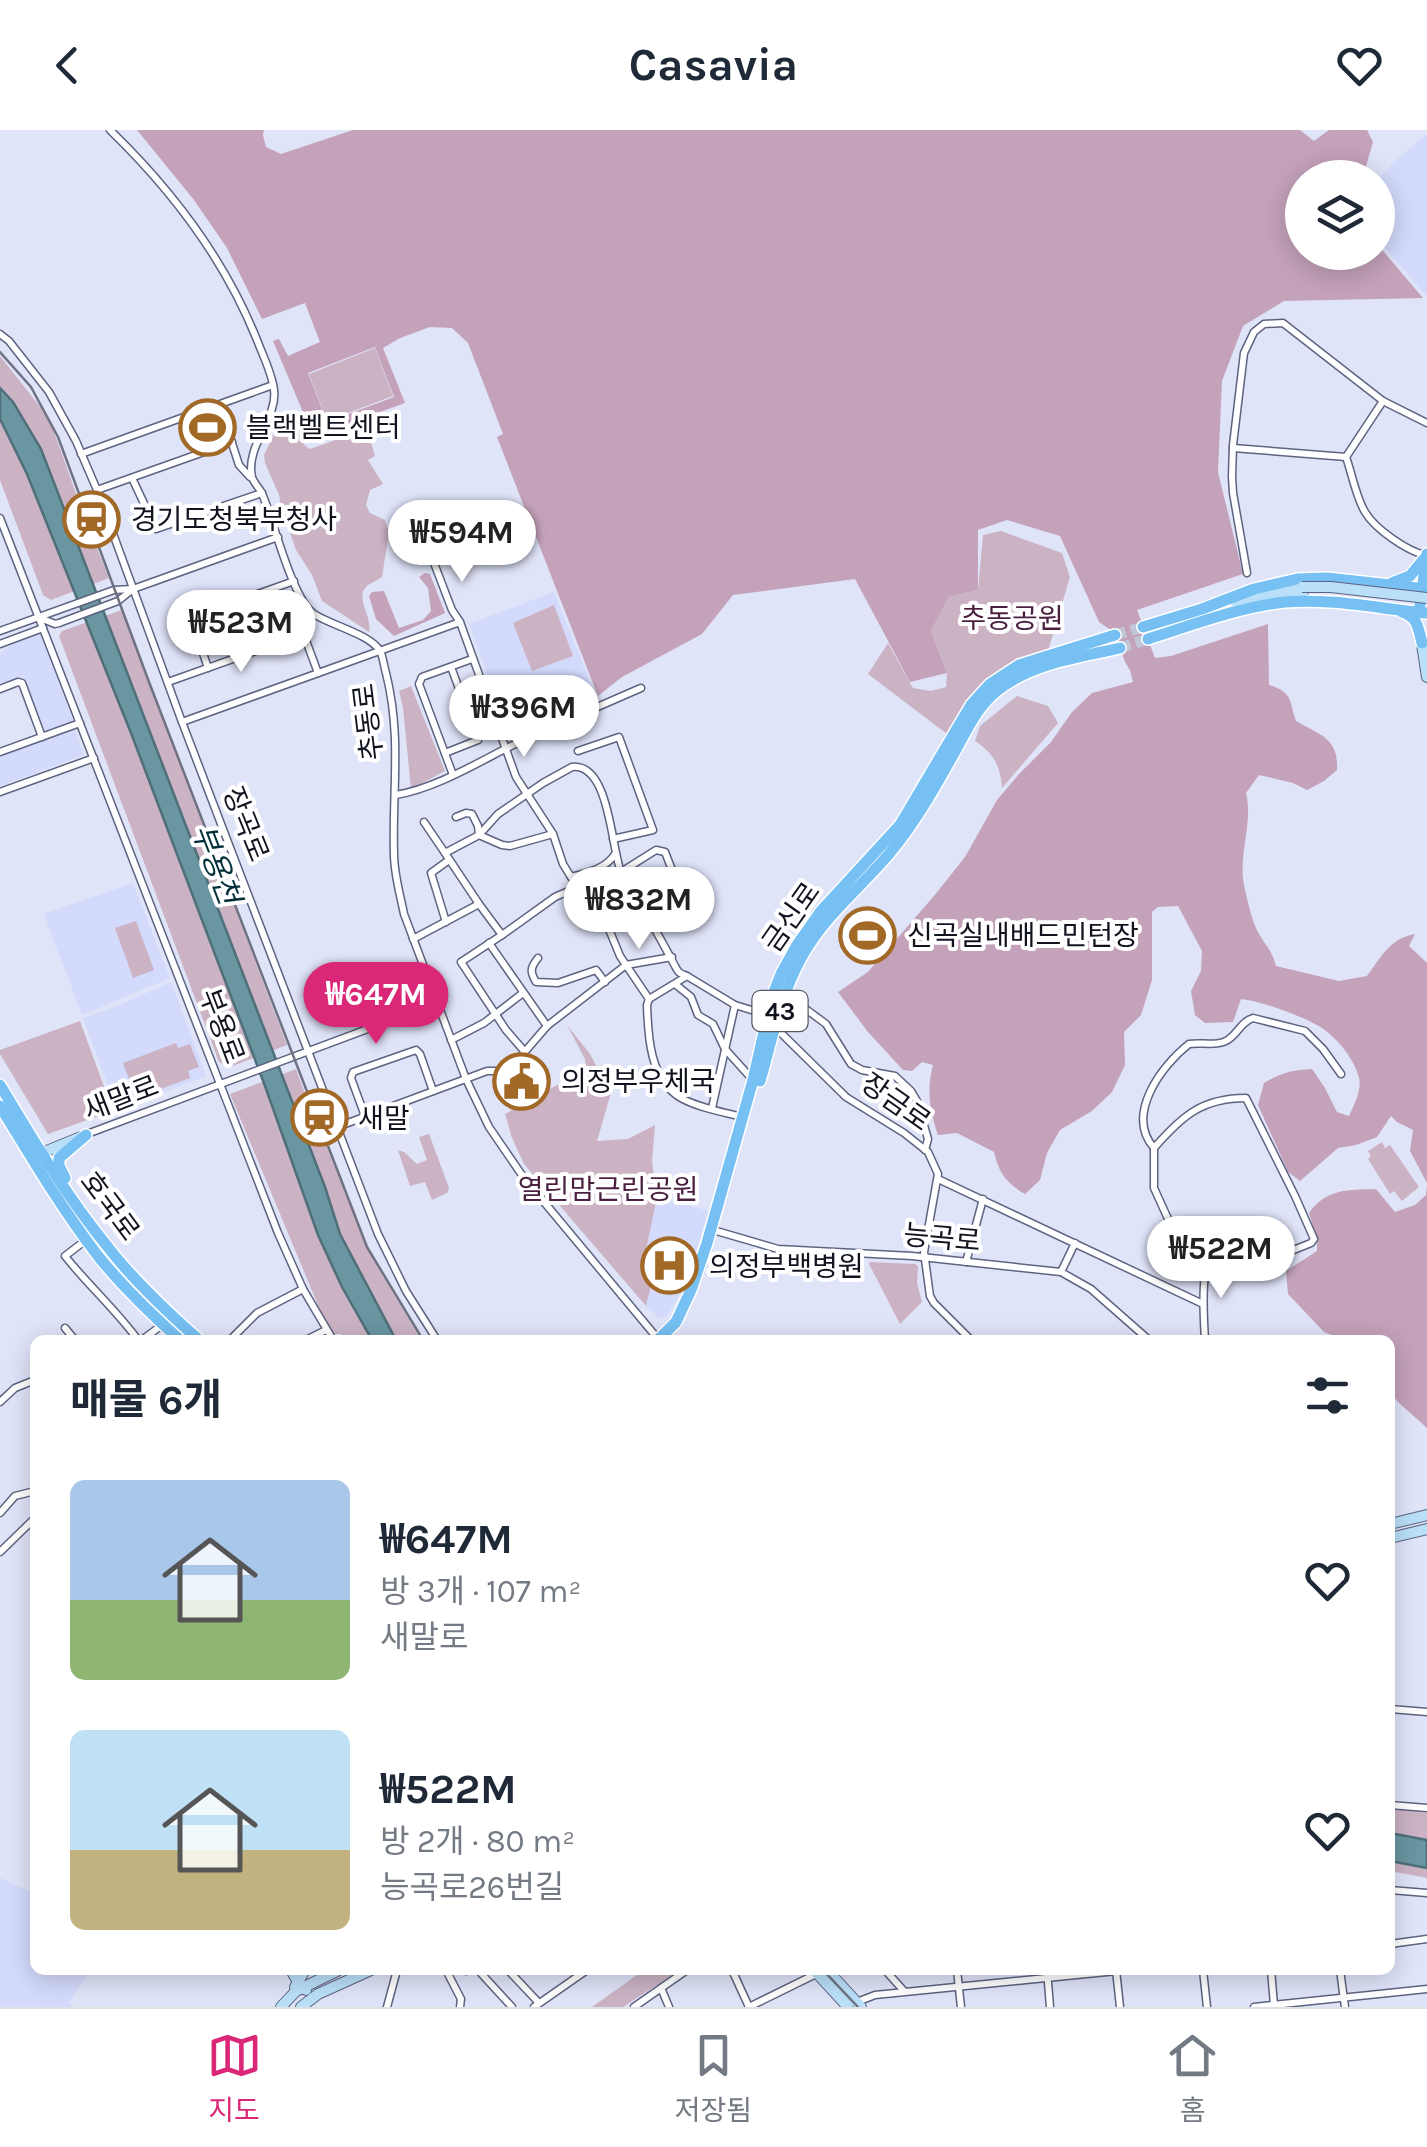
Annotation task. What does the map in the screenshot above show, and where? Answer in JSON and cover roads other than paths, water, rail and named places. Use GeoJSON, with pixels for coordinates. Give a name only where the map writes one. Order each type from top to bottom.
{"type":"FeatureCollection","features":[{"type":"Feature","properties":{"kind":"main road"},"geometry":{"type":"LineString","coordinates":[[1386,585],[1410,576],[1427,555]]}},
{"type":"Feature","properties":{"kind":"main road"},"geometry":{"type":"LineString","coordinates":[[1425,601],[1427,555]]}},
{"type":"Feature","properties":{"kind":"main road"},"geometry":{"type":"LineString","coordinates":[[1422,642],[1411,616],[1378,608],[1314,602],[1282,602],[1174,630],[1145,633],[1254,589],[1297,578],[1386,585],[1425,601]]}},
{"type":"Feature","properties":{"kind":"main road"},"geometry":{"type":"LineString","coordinates":[[1378,608],[1425,601]]}},
{"type":"Feature","properties":{"kind":"main road","name":"금신로"},"geometry":{"type":"LineString","coordinates":[[673,1335],[696,1297],[774,1021],[780,974],[810,925],[900,825],[971,704],[999,677],[1020,665],[1115,635]]}},
{"type":"Feature","properties":{"kind":"main road","name":"금신로"},"geometry":{"type":"LineString","coordinates":[[664,1335],[680,1314],[715,1230],[753,1080],[798,962],[816,931],[900,840],[986,700],[1005,684],[1048,665],[1120,648]]}},
{"type":"Feature","properties":{"kind":"main road","name":"호국로"},"geometry":{"type":"LineString","coordinates":[[0,1085],[86,1240],[117,1278],[175,1335]]}},
{"type":"Feature","properties":{"kind":"main road","name":"호국로"},"geometry":{"type":"LineString","coordinates":[[0,1106],[107,1246],[193,1335]]}},
{"type":"Feature","properties":{"kind":"main road"},"geometry":{"type":"LineString","coordinates":[[86,1135],[62,1154],[58,1163],[86,1217]]}},
{"type":"Feature","properties":{"kind":"street"},"geometry":{"type":"LineString","coordinates":[[110,130],[165,188],[209,248],[254,334],[275,394],[254,451],[254,482]]}},
{"type":"Feature","properties":{"kind":"street"},"geometry":{"type":"LineString","coordinates":[[1247,574],[1232,492],[1244,353],[1254,332],[1264,324],[1283,324],[1383,402],[1427,423]]}},
{"type":"Feature","properties":{"kind":"street","name":"장곡로"},"geometry":{"type":"LineString","coordinates":[[0,334],[49,392],[97,490],[336,1126],[382,1241],[413,1304],[434,1335]]}},
{"type":"Feature","properties":{"kind":"street"},"geometry":{"type":"LineString","coordinates":[[81,454],[273,385]]}},
{"type":"Feature","properties":{"kind":"street"},"geometry":{"type":"LineString","coordinates":[[1346,457],[1383,402]]}},
{"type":"Feature","properties":{"kind":"street","name":"추동로"},"geometry":{"type":"LineString","coordinates":[[220,406],[240,465],[262,492],[300,594],[314,613],[380,651],[396,730],[394,858],[404,914],[466,1080],[508,1156],[654,1335]]}},
{"type":"Feature","properties":{"kind":"street"},"geometry":{"type":"LineString","coordinates":[[97,490],[232,442]]}},
{"type":"Feature","properties":{"kind":"street"},"geometry":{"type":"LineString","coordinates":[[1234,448],[1346,457]]}},
{"type":"Feature","properties":{"kind":"street"},"geometry":{"type":"LineString","coordinates":[[1346,457],[1365,512],[1413,552],[1427,555]]}},
{"type":"Feature","properties":{"kind":"street"},"geometry":{"type":"LineString","coordinates":[[132,478],[156,529],[262,492]]}},
{"type":"Feature","properties":{"kind":"street","name":"부용로"},"geometry":{"type":"LineString","coordinates":[[0,518],[224,1083],[278,1233],[330,1335]]}},
{"type":"Feature","properties":{"kind":"street"},"geometry":{"type":"LineString","coordinates":[[38,617],[59,623],[118,601],[134,590],[278,537]]}},
{"type":"Feature","properties":{"kind":"street"},"geometry":{"type":"LineString","coordinates":[[434,563],[460,622],[516,777],[553,834],[562,864],[606,922],[620,956],[649,1000]]}},
{"type":"Feature","properties":{"kind":"street"},"geometry":{"type":"LineString","coordinates":[[208,668],[191,618],[294,580]]}},
{"type":"Feature","properties":{"kind":"street"},"geometry":{"type":"LineString","coordinates":[[0,631],[114,590],[134,590]]}},
{"type":"Feature","properties":{"kind":"street"},"geometry":{"type":"LineString","coordinates":[[1174,630],[1216,613],[1242,610],[1302,590]]}},
{"type":"Feature","properties":{"kind":"street"},"geometry":{"type":"LineString","coordinates":[[1202,609],[1274,591],[1425,601],[1422,642],[1427,677]]}},
{"type":"Feature","properties":{"kind":"street"},"geometry":{"type":"LineString","coordinates":[[300,594],[294,604],[318,674]]}},
{"type":"Feature","properties":{"kind":"street"},"geometry":{"type":"LineString","coordinates":[[182,722],[460,622]]}},
{"type":"Feature","properties":{"kind":"street"},"geometry":{"type":"LineString","coordinates":[[0,644],[43,628]]}},
{"type":"Feature","properties":{"kind":"street"},"geometry":{"type":"LineString","coordinates":[[168,682],[303,634]]}},
{"type":"Feature","properties":{"kind":"street"},"geometry":{"type":"LineString","coordinates":[[454,776],[419,684],[422,677],[472,660]]}},
{"type":"Feature","properties":{"kind":"street"},"geometry":{"type":"LineString","coordinates":[[445,754],[478,740],[450,667]]}},
{"type":"Feature","properties":{"kind":"street"},"geometry":{"type":"LineString","coordinates":[[0,689],[22,683],[42,736]]}},
{"type":"Feature","properties":{"kind":"street"},"geometry":{"type":"LineString","coordinates":[[396,795],[454,776],[641,688]]}},
{"type":"Feature","properties":{"kind":"street"},"geometry":{"type":"LineString","coordinates":[[0,752],[80,722]]}},
{"type":"Feature","properties":{"kind":"street"},"geometry":{"type":"LineString","coordinates":[[578,751],[619,736],[654,830],[613,839]]}},
{"type":"Feature","properties":{"kind":"street"},"geometry":{"type":"LineString","coordinates":[[0,792],[94,758]]}},
{"type":"Feature","properties":{"kind":"street"},"geometry":{"type":"LineString","coordinates":[[446,922],[431,873],[526,794],[572,767],[584,767],[606,804],[621,872],[681,974],[735,1005],[774,1021],[799,1004],[826,1024],[852,1064],[902,1081],[917,1101],[928,1139],[925,1150]]}},
{"type":"Feature","properties":{"kind":"street"},"geometry":{"type":"LineString","coordinates":[[456,817],[472,814],[479,836]]}},
{"type":"Feature","properties":{"kind":"street"},"geometry":{"type":"LineString","coordinates":[[424,822],[502,935]]}},
{"type":"Feature","properties":{"kind":"street"},"geometry":{"type":"LineString","coordinates":[[479,836],[510,846],[553,834]]}},
{"type":"Feature","properties":{"kind":"street"},"geometry":{"type":"LineString","coordinates":[[621,872],[656,850],[665,852],[672,870]]}},
{"type":"Feature","properties":{"kind":"street"},"geometry":{"type":"LineString","coordinates":[[571,877],[591,872],[615,854]]}},
{"type":"Feature","properties":{"kind":"street"},"geometry":{"type":"LineString","coordinates":[[525,1052],[462,962],[555,897],[578,886]]}},
{"type":"Feature","properties":{"kind":"street"},"geometry":{"type":"LineString","coordinates":[[414,938],[478,904]]}},
{"type":"Feature","properties":{"kind":"street"},"geometry":{"type":"LineString","coordinates":[[489,943],[548,1026]]}},
{"type":"Feature","properties":{"kind":"street"},"geometry":{"type":"LineString","coordinates":[[336,1126],[487,1070],[506,1068],[548,1026],[626,965],[672,957]]}},
{"type":"Feature","properties":{"kind":"street"},"geometry":{"type":"LineString","coordinates":[[538,958],[530,973],[536,982],[558,983],[596,970],[604,982]]}},
{"type":"Feature","properties":{"kind":"street"},"geometry":{"type":"LineString","coordinates":[[687,976],[646,1005],[654,1062],[664,1082],[682,1098],[742,1117]]}},
{"type":"Feature","properties":{"kind":"street"},"geometry":{"type":"LineString","coordinates":[[675,984],[691,997],[698,1015],[713,1024],[725,1049],[753,1080]]}},
{"type":"Feature","properties":{"kind":"street"},"geometry":{"type":"LineString","coordinates":[[451,1040],[474,1029],[523,993]]}},
{"type":"Feature","properties":{"kind":"street"},"geometry":{"type":"LineString","coordinates":[[310,1052],[437,1003]]}},
{"type":"Feature","properties":{"kind":"street"},"geometry":{"type":"LineString","coordinates":[[712,1108],[735,1005]]}},
{"type":"Feature","properties":{"kind":"street"},"geometry":{"type":"LineString","coordinates":[[1208,1260],[1185,1241],[1169,1220],[1154,1188],[1154,1148],[1146,1138],[1143,1120],[1156,1079],[1189,1044],[1228,1041],[1247,1019],[1254,1018],[1305,1031],[1324,1049],[1341,1074]]}},
{"type":"Feature","properties":{"kind":"street","name":"장금로"},"geometry":{"type":"LineString","coordinates":[[774,1021],[846,1097],[925,1150],[938,1179]]}},
{"type":"Feature","properties":{"kind":"street"},"geometry":{"type":"LineString","coordinates":[[364,1116],[352,1072],[416,1050],[433,1091]]}},
{"type":"Feature","properties":{"kind":"street","name":"새말로"},"geometry":{"type":"LineString","coordinates":[[36,1155],[310,1052]]}},
{"type":"Feature","properties":{"kind":"street"},"geometry":{"type":"LineString","coordinates":[[1154,1148],[1180,1119],[1218,1099],[1246,1098],[1314,1239],[1311,1244],[1281,1254],[1241,1229],[1227,1227],[1222,1231],[1208,1260],[1203,1304],[1205,1335]]}},
{"type":"Feature","properties":{"kind":"street"},"geometry":{"type":"LineString","coordinates":[[966,1335],[930,1296],[924,1258],[938,1179],[1203,1304]]}},
{"type":"Feature","properties":{"kind":"street"},"geometry":{"type":"LineString","coordinates":[[966,1262],[983,1199]]}},
{"type":"Feature","properties":{"kind":"street","name":"능곡로"},"geometry":{"type":"LineString","coordinates":[[715,1230],[778,1249],[1061,1272],[1091,1289],[1142,1335]]}},
{"type":"Feature","properties":{"kind":"street"},"geometry":{"type":"LineString","coordinates":[[86,1240],[65,1256],[136,1335]]}},
{"type":"Feature","properties":{"kind":"street"},"geometry":{"type":"LineString","coordinates":[[1061,1272],[1076,1243]]}},
{"type":"Feature","properties":{"kind":"street"},"geometry":{"type":"LineString","coordinates":[[1202,1253],[1213,1250]]}},
{"type":"Feature","properties":{"kind":"street"},"geometry":{"type":"LineString","coordinates":[[238,1335],[257,1312],[303,1289]]}},
{"type":"Feature","properties":{"kind":"street"},"geometry":{"type":"LineString","coordinates":[[147,1335],[163,1324]]}},
{"type":"Feature","properties":{"kind":"street"},"geometry":{"type":"LineString","coordinates":[[66,1328],[71,1335]]}},
{"type":"Feature","properties":{"kind":"street"},"geometry":{"type":"LineString","coordinates":[[316,1335],[326,1330]]}},
{"type":"Feature","properties":{"kind":"street"},"geometry":{"type":"LineString","coordinates":[[0,1402],[15,1388],[30,1382]]}},
{"type":"Feature","properties":{"kind":"street"},"geometry":{"type":"LineString","coordinates":[[0,1513],[15,1496],[30,1492]]}},
{"type":"Feature","properties":{"kind":"street"},"geometry":{"type":"LineString","coordinates":[[0,1552],[30,1523]]}},
{"type":"Feature","properties":{"kind":"street"},"geometry":{"type":"LineString","coordinates":[[1395,1533],[1427,1525]]}},
{"type":"Feature","properties":{"kind":"street"},"geometry":{"type":"LineString","coordinates":[[1395,1709],[1427,1712]]}},
{"type":"Feature","properties":{"kind":"street"},"geometry":{"type":"LineString","coordinates":[[1395,1805],[1427,1808]]}},
{"type":"Feature","properties":{"kind":"street"},"geometry":{"type":"LineString","coordinates":[[1395,1891],[1427,1894]]}},
{"type":"Feature","properties":{"kind":"street"},"geometry":{"type":"LineString","coordinates":[[1395,1943],[1427,1939]]}},
{"type":"Feature","properties":{"kind":"street"},"geometry":{"type":"LineString","coordinates":[[290,2006],[360,1975]]}},
{"type":"Feature","properties":{"kind":"street"},"geometry":{"type":"LineString","coordinates":[[387,2007],[396,1975]]}},
{"type":"Feature","properties":{"kind":"street"},"geometry":{"type":"LineString","coordinates":[[449,1975],[461,1999],[460,2007]]}},
{"type":"Feature","properties":{"kind":"street"},"geometry":{"type":"LineString","coordinates":[[483,1975],[512,2007]]}},
{"type":"Feature","properties":{"kind":"street"},"geometry":{"type":"LineString","coordinates":[[512,1975],[536,2005],[580,1975]]}},
{"type":"Feature","properties":{"kind":"street"},"geometry":{"type":"LineString","coordinates":[[634,2007],[680,1975]]}},
{"type":"Feature","properties":{"kind":"street"},"geometry":{"type":"LineString","coordinates":[[734,1975],[749,2007],[815,1975]]}},
{"type":"Feature","properties":{"kind":"street"},"geometry":{"type":"LineString","coordinates":[[826,1975],[851,2006],[876,1995],[1040,1975]]}},
{"type":"Feature","properties":{"kind":"street"},"geometry":{"type":"LineString","coordinates":[[890,1975],[905,1992]]}},
{"type":"Feature","properties":{"kind":"street"},"geometry":{"type":"LineString","coordinates":[[958,1975],[961,2007]]}},
{"type":"Feature","properties":{"kind":"street"},"geometry":{"type":"LineString","coordinates":[[1047,1975],[1050,2007]]}},
{"type":"Feature","properties":{"kind":"street"},"geometry":{"type":"LineString","coordinates":[[1117,1975],[1120,2007]]}},
{"type":"Feature","properties":{"kind":"street"},"geometry":{"type":"LineString","coordinates":[[1204,1975],[1207,2007]]}},
{"type":"Feature","properties":{"kind":"street"},"geometry":{"type":"LineString","coordinates":[[1271,1975],[1274,2005]]}},
{"type":"Feature","properties":{"kind":"street"},"geometry":{"type":"LineString","coordinates":[[1341,1975],[1344,2002]]}},
{"type":"Feature","properties":{"kind":"street"},"geometry":{"type":"LineString","coordinates":[[312,1978],[316,1993],[326,1991]]}},
{"type":"Feature","properties":{"kind":"street"},"geometry":{"type":"LineString","coordinates":[[290,2006],[312,1978]]}},
{"type":"Feature","properties":{"kind":"street"},"geometry":{"type":"LineString","coordinates":[[290,2006],[290,1987],[312,1978]]}},
{"type":"Feature","properties":{"kind":"street"},"geometry":{"type":"LineString","coordinates":[[661,1988],[669,2007]]}},
{"type":"Feature","properties":{"kind":"street"},"geometry":{"type":"LineString","coordinates":[[1254,2007],[1344,2002],[1427,1990]]}},
{"type":"Feature","properties":{"kind":"tunnel"},"geometry":{"type":"LineString","coordinates":[[1115,635],[1143,627]]}},
{"type":"Feature","properties":{"kind":"tunnel"},"geometry":{"type":"LineString","coordinates":[[1120,648],[1148,639]]}},
{"type":"Feature","properties":{"kind":"tram line"},"geometry":{"type":"LineString","coordinates":[[0,352],[31,387],[58,437],[367,1247],[420,1335]]}},
{"type":"Feature","properties":{"kind":"tram line"},"geometry":{"type":"LineString","coordinates":[[828,1975],[858,2007]]}},
{"type":"Feature","properties":{"kind":"place","name":"블랙벨트센터"},"geometry":{"type":"Point","coordinates":[207,427]}},
{"type":"Feature","properties":{"kind":"place","name":"경기도청북부청사"},"geometry":{"type":"Point","coordinates":[92,519]}},
{"type":"Feature","properties":{"kind":"place","name":"신곡실내배드민턴장"},"geometry":{"type":"Point","coordinates":[868,935]}},
{"type":"Feature","properties":{"kind":"place","name":"의정부우체국"},"geometry":{"type":"Point","coordinates":[522,1081]}},
{"type":"Feature","properties":{"kind":"place","name":"새말"},"geometry":{"type":"Point","coordinates":[319,1118]}},
{"type":"Feature","properties":{"kind":"place","name":"의정부백병원"},"geometry":{"type":"Point","coordinates":[670,1266]}},
{"type":"Feature","properties":{"kind":"park label","name":"추동공원"},"geometry":{"type":"Point","coordinates":[1012,618]}},
{"type":"Feature","properties":{"kind":"park label","name":"열린맘근린공원"},"geometry":{"type":"Point","coordinates":[608,1189]}},
{"type":"Feature","properties":{"kind":"water label","name":"부용천"},"geometry":{"type":"Point","coordinates":[216,864]}}]}
